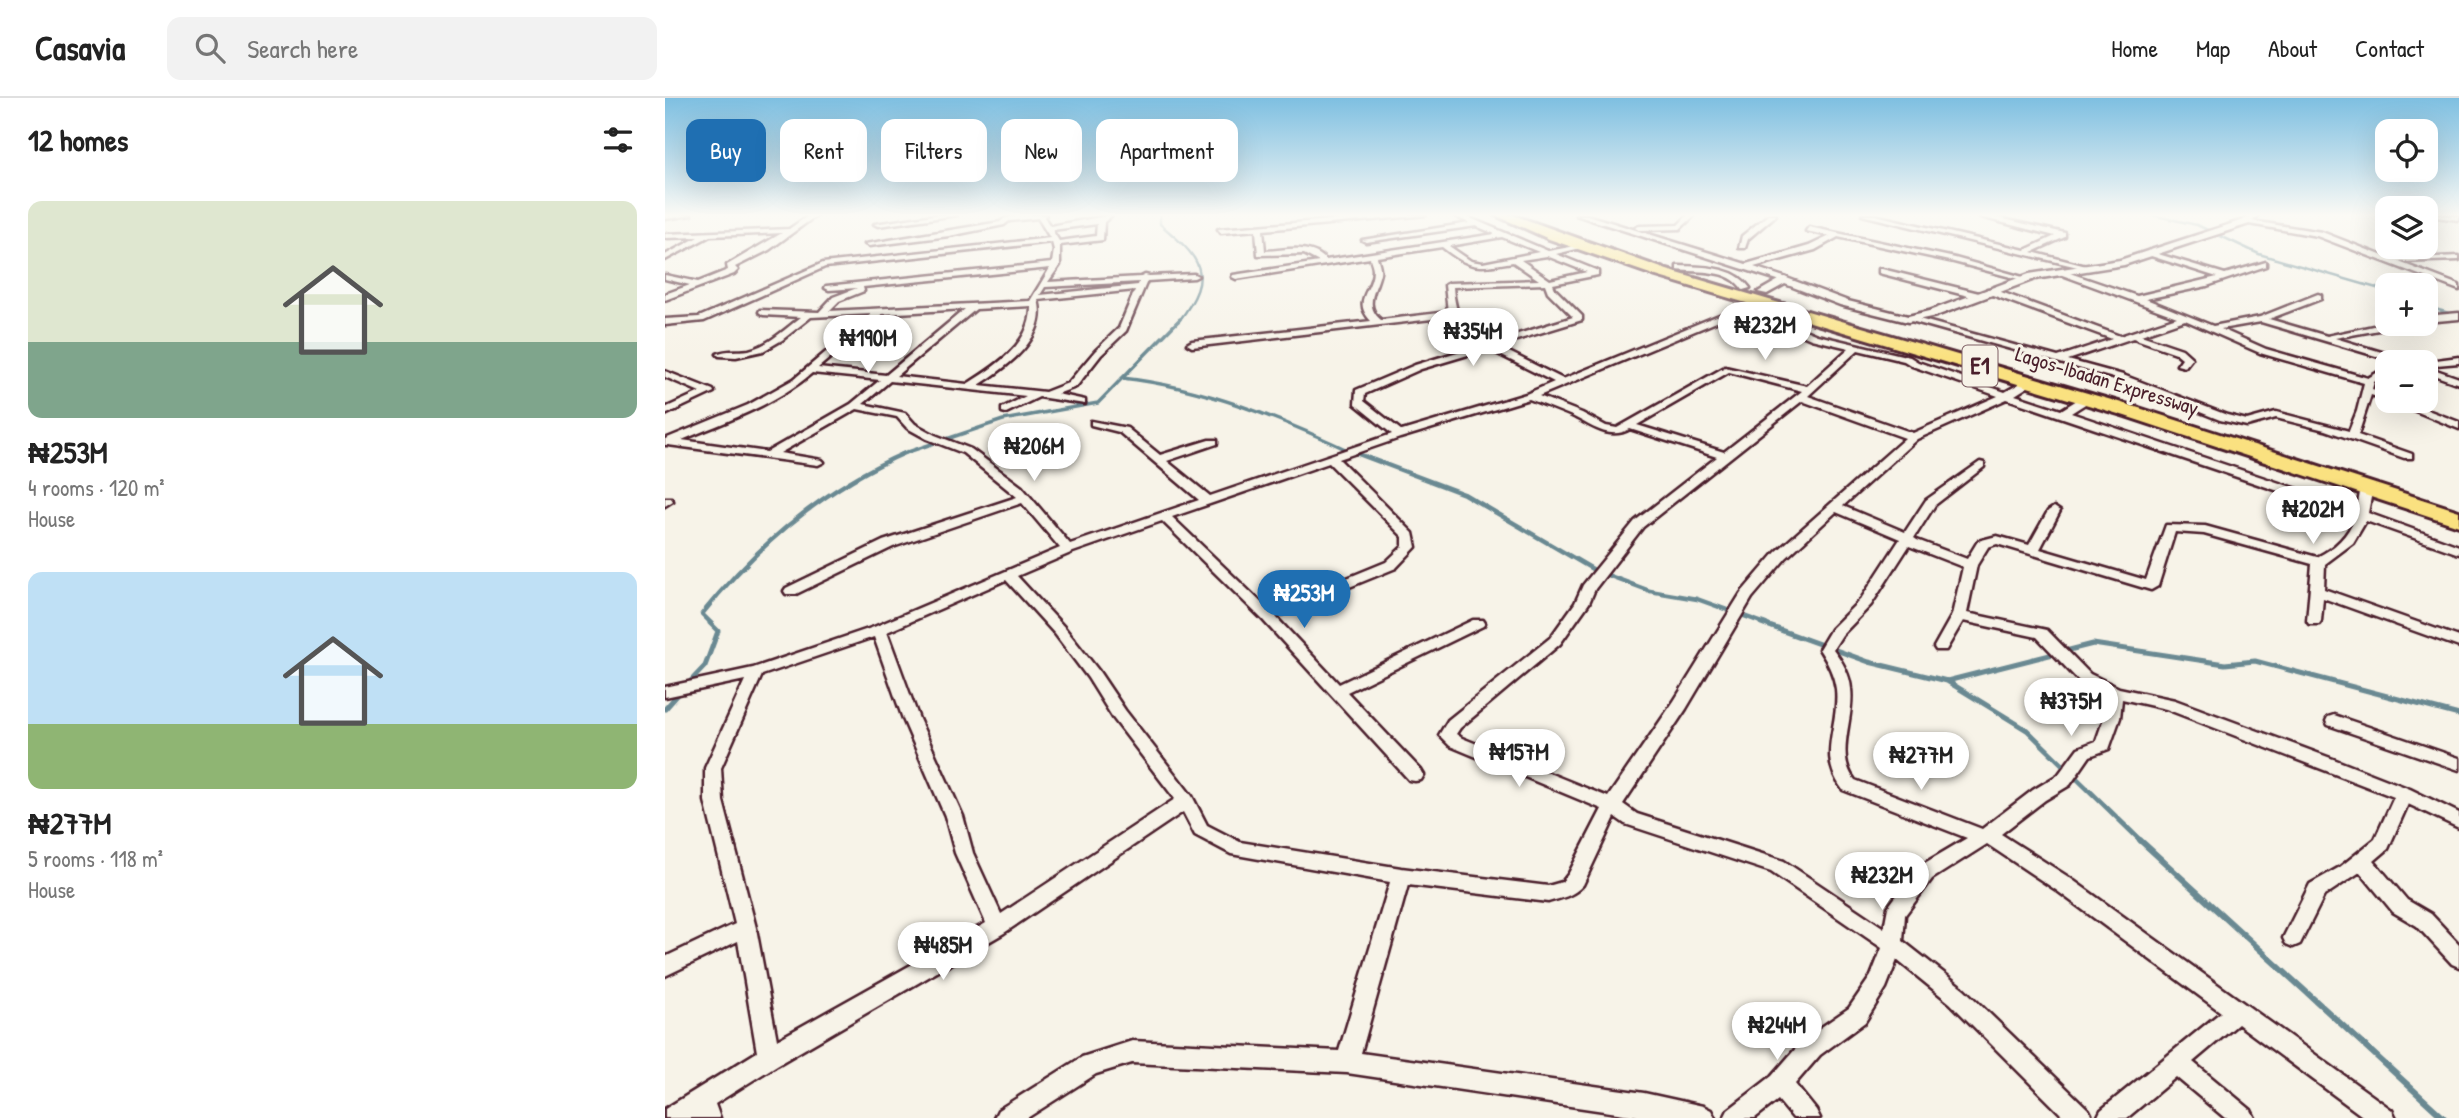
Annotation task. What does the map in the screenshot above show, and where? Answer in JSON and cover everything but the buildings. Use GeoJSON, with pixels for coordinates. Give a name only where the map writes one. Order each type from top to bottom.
{"type":"FeatureCollection","features":[{"type":"Feature","properties":{"kind":"highway","name":"Lagos-Ibadan Expressway"},"geometry":{"type":"LineString","coordinates":[[1639,263],[2144,400],[2459,500]]}},
{"type":"Feature","properties":{"kind":"highway","name":"Lagos-Ibadan Expressway"},"geometry":{"type":"LineString","coordinates":[[1665,263],[2367,487],[2459,519]]}},
{"type":"Feature","properties":{"kind":"street"},"geometry":{"type":"LineString","coordinates":[[665,297],[731,272],[734,270],[730,267],[737,263]]}},
{"type":"Feature","properties":{"kind":"street"},"geometry":{"type":"LineString","coordinates":[[665,323],[701,319],[823,265],[844,263]]}},
{"type":"Feature","properties":{"kind":"street"},"geometry":{"type":"LineString","coordinates":[[1236,277],[1320,263]]}},
{"type":"Feature","properties":{"kind":"street"},"geometry":{"type":"LineString","coordinates":[[1375,263],[1377,270],[1368,289],[1366,307],[1370,316],[1378,322]]}},
{"type":"Feature","properties":{"kind":"street"},"geometry":{"type":"LineString","coordinates":[[1468,263],[1489,265],[1499,263]]}},
{"type":"Feature","properties":{"kind":"street"},"geometry":{"type":"LineString","coordinates":[[1401,435],[1359,402],[1360,392],[1418,367],[1579,318],[1551,290],[1548,282],[1519,263]]}},
{"type":"Feature","properties":{"kind":"street"},"geometry":{"type":"LineString","coordinates":[[1563,383],[1466,336],[1453,314],[1449,285],[1548,282],[1595,273],[1569,263]]}},
{"type":"Feature","properties":{"kind":"street"},"geometry":{"type":"LineString","coordinates":[[1735,263],[1844,303],[2120,377],[2236,421],[2254,421],[2276,415],[2352,436],[2409,456]]}},
{"type":"Feature","properties":{"kind":"street"},"geometry":{"type":"LineString","coordinates":[[1723,273],[1758,263]]}},
{"type":"Feature","properties":{"kind":"street"},"geometry":{"type":"LineString","coordinates":[[1956,263],[2026,279]]}},
{"type":"Feature","properties":{"kind":"street"},"geometry":{"type":"LineString","coordinates":[[2070,263],[2090,268]]}},
{"type":"Feature","properties":{"kind":"street"},"geometry":{"type":"LineString","coordinates":[[1908,319],[1932,314],[2026,279],[2112,263]]}},
{"type":"Feature","properties":{"kind":"street"},"geometry":{"type":"LineString","coordinates":[[2181,263],[2226,277]]}},
{"type":"Feature","properties":{"kind":"street"},"geometry":{"type":"LineString","coordinates":[[2389,263],[2459,288]]}},
{"type":"Feature","properties":{"kind":"street"},"geometry":{"type":"LineString","coordinates":[[2138,298],[2226,277],[2263,264]]}},
{"type":"Feature","properties":{"kind":"street"},"geometry":{"type":"LineString","coordinates":[[829,288],[1056,265],[1034,300]]}},
{"type":"Feature","properties":{"kind":"street"},"geometry":{"type":"LineString","coordinates":[[1680,268],[1723,273],[1740,279],[1756,294]]}},
{"type":"Feature","properties":{"kind":"street"},"geometry":{"type":"LineString","coordinates":[[1882,271],[1985,294],[2120,339]]}},
{"type":"Feature","properties":{"kind":"street"},"geometry":{"type":"LineString","coordinates":[[1052,275],[1075,272]]}},
{"type":"Feature","properties":{"kind":"street"},"geometry":{"type":"LineString","coordinates":[[2059,272],[2138,298],[2263,351],[2367,385],[2375,390]]}},
{"type":"Feature","properties":{"kind":"street"},"geometry":{"type":"LineString","coordinates":[[1042,285],[1105,275],[1194,276]]}},
{"type":"Feature","properties":{"kind":"street"},"geometry":{"type":"LineString","coordinates":[[665,277],[698,284]]}},
{"type":"Feature","properties":{"kind":"street"},"geometry":{"type":"LineString","coordinates":[[1069,399],[1076,395],[1078,381],[1098,353],[1127,324],[1145,277]]}},
{"type":"Feature","properties":{"kind":"street"},"geometry":{"type":"LineString","coordinates":[[670,691],[756,672],[879,630],[1068,549],[1401,435],[1530,396],[1653,343],[1727,316],[1756,294],[1784,280]]}},
{"type":"Feature","properties":{"kind":"street"},"geometry":{"type":"LineString","coordinates":[[822,314],[836,299],[856,293],[864,285]]}},
{"type":"Feature","properties":{"kind":"street"},"geometry":{"type":"LineString","coordinates":[[763,312],[809,315],[974,306],[1141,287]]}},
{"type":"Feature","properties":{"kind":"street"},"geometry":{"type":"LineString","coordinates":[[2210,328],[2235,326],[2262,319],[2318,297]]}},
{"type":"Feature","properties":{"kind":"street"},"geometry":{"type":"LineString","coordinates":[[970,386],[1009,359],[1024,341],[1037,307],[1034,300]]}},
{"type":"Feature","properties":{"kind":"street"},"geometry":{"type":"LineString","coordinates":[[769,455],[855,407],[974,306]]}},
{"type":"Feature","properties":{"kind":"street"},"geometry":{"type":"LineString","coordinates":[[667,442],[752,407],[810,370],[879,312]]}},
{"type":"Feature","properties":{"kind":"street"},"geometry":{"type":"LineString","coordinates":[[1192,344],[1453,314]]}},
{"type":"Feature","properties":{"kind":"street"},"geometry":{"type":"LineString","coordinates":[[722,354],[752,355],[786,335],[809,315]]}},
{"type":"Feature","properties":{"kind":"street"},"geometry":{"type":"LineString","coordinates":[[1727,316],[1781,323],[1814,337],[1907,359],[1915,365],[2363,514],[2459,550]]}},
{"type":"Feature","properties":{"kind":"street"},"geometry":{"type":"LineString","coordinates":[[2438,318],[2459,316]]}},
{"type":"Feature","properties":{"kind":"street"},"geometry":{"type":"LineString","coordinates":[[2059,360],[2185,317]]}},
{"type":"Feature","properties":{"kind":"street"},"geometry":{"type":"LineString","coordinates":[[2262,319],[2375,352]]}},
{"type":"Feature","properties":{"kind":"street"},"geometry":{"type":"LineString","coordinates":[[2327,337],[2375,328]]}},
{"type":"Feature","properties":{"kind":"street"},"geometry":{"type":"LineString","coordinates":[[2133,335],[2179,351],[2187,358],[2182,365]]}},
{"type":"Feature","properties":{"kind":"street"},"geometry":{"type":"LineString","coordinates":[[1856,347],[1805,393],[1639,524],[1588,588],[1582,603],[1555,641],[1454,724],[1447,734],[1456,742],[1612,807],[1631,819],[1777,866],[1893,945],[1957,996],[2081,1118]]}},
{"type":"Feature","properties":{"kind":"street"},"geometry":{"type":"LineString","coordinates":[[2438,362],[2459,360]]}},
{"type":"Feature","properties":{"kind":"street"},"geometry":{"type":"LineString","coordinates":[[1530,396],[1578,415],[1603,429],[1619,430],[1728,369],[1805,393],[1913,437]]}},
{"type":"Feature","properties":{"kind":"street"},"geometry":{"type":"LineString","coordinates":[[810,370],[970,386],[1081,402]]}},
{"type":"Feature","properties":{"kind":"street"},"geometry":{"type":"LineString","coordinates":[[665,374],[709,392],[665,412]]}},
{"type":"Feature","properties":{"kind":"street"},"geometry":{"type":"LineString","coordinates":[[2438,374],[2459,382]]}},
{"type":"Feature","properties":{"kind":"street"},"geometry":{"type":"LineString","coordinates":[[2352,436],[2362,411],[2367,385],[2375,379]]}},
{"type":"Feature","properties":{"kind":"street"},"geometry":{"type":"LineString","coordinates":[[1006,410],[1078,381]]}},
{"type":"Feature","properties":{"kind":"street"},"geometry":{"type":"LineString","coordinates":[[1008,574],[1060,631],[1186,801],[1201,830],[1237,849],[1401,876],[1548,894],[1568,888],[1576,879],[1612,807],[1743,603],[1781,555],[1913,437],[1998,400],[2002,395],[2031,381]]}},
{"type":"Feature","properties":{"kind":"street"},"geometry":{"type":"LineString","coordinates":[[2061,415],[2086,399]]}},
{"type":"Feature","properties":{"kind":"street"},"geometry":{"type":"LineString","coordinates":[[855,407],[901,415],[911,426],[930,437],[967,451],[1025,498],[1068,549]]}},
{"type":"Feature","properties":{"kind":"street"},"geometry":{"type":"LineString","coordinates":[[2426,413],[2459,426]]}},
{"type":"Feature","properties":{"kind":"street"},"geometry":{"type":"LineString","coordinates":[[1095,423],[1123,430],[1207,500]]}},
{"type":"Feature","properties":{"kind":"street"},"geometry":{"type":"LineString","coordinates":[[1630,426],[1725,456]]}},
{"type":"Feature","properties":{"kind":"street"},"geometry":{"type":"LineString","coordinates":[[667,442],[818,462]]}},
{"type":"Feature","properties":{"kind":"street"},"geometry":{"type":"LineString","coordinates":[[1158,460],[1213,442]]}},
{"type":"Feature","properties":{"kind":"street"},"geometry":{"type":"LineString","coordinates":[[1267,616],[1391,565],[1410,547],[1409,536],[1332,459]]}},
{"type":"Feature","properties":{"kind":"street"},"geometry":{"type":"LineString","coordinates":[[1980,465],[1930,503],[1867,602],[1836,632],[1826,649],[1839,668],[1844,694],[1837,765],[1840,776],[1849,785],[1985,836],[2063,884],[2384,1118]]}},
{"type":"Feature","properties":{"kind":"street"},"geometry":{"type":"LineString","coordinates":[[1941,648],[1959,615],[1970,565],[1983,544],[1997,540],[2151,586],[2170,528],[2206,530],[2319,562],[2335,554],[2360,528],[2367,487]]}},
{"type":"Feature","properties":{"kind":"street"},"geometry":{"type":"LineString","coordinates":[[791,591],[888,544],[1025,498]]}},
{"type":"Feature","properties":{"kind":"street"},"geometry":{"type":"LineString","coordinates":[[1835,507],[1906,537],[1912,543],[1970,565]]}},
{"type":"Feature","properties":{"kind":"street"},"geometry":{"type":"LineString","coordinates":[[2033,550],[2054,511]]}},
{"type":"Feature","properties":{"kind":"street"},"geometry":{"type":"LineString","coordinates":[[1164,516],[1267,616],[1415,775]]}},
{"type":"Feature","properties":{"kind":"street"},"geometry":{"type":"LineString","coordinates":[[2314,621],[2319,593],[2319,562]]}},
{"type":"Feature","properties":{"kind":"street"},"geometry":{"type":"LineString","coordinates":[[2319,593],[2459,642]]}},
{"type":"Feature","properties":{"kind":"street"},"geometry":{"type":"LineString","coordinates":[[1959,615],[1981,622],[2042,633],[2085,678],[2115,692],[2169,704],[2404,793],[2459,821]]}},
{"type":"Feature","properties":{"kind":"street"},"geometry":{"type":"LineString","coordinates":[[1337,691],[1478,623]]}},
{"type":"Feature","properties":{"kind":"street"},"geometry":{"type":"LineString","coordinates":[[879,630],[911,719],[954,816],[964,853],[997,928]]}},
{"type":"Feature","properties":{"kind":"street"},"geometry":{"type":"LineString","coordinates":[[756,672],[713,768],[714,801],[746,928],[769,1057]]}},
{"type":"Feature","properties":{"kind":"street"},"geometry":{"type":"LineString","coordinates":[[1737,1118],[1780,1084],[1812,1047],[1857,1015],[1879,981],[1893,945],[1895,913],[1925,873],[1985,836],[2039,795],[2064,780],[2084,752],[2103,745],[2112,718],[2115,692]]}},
{"type":"Feature","properties":{"kind":"street"},"geometry":{"type":"LineString","coordinates":[[2334,721],[2459,764]]}},
{"type":"Feature","properties":{"kind":"street"},"geometry":{"type":"LineString","coordinates":[[2293,938],[2317,890],[2362,862],[2382,844],[2404,793]]}},
{"type":"Feature","properties":{"kind":"street"},"geometry":{"type":"LineString","coordinates":[[672,1118],[705,1109],[769,1057],[997,928],[1186,801]]}},
{"type":"Feature","properties":{"kind":"street"},"geometry":{"type":"LineString","coordinates":[[2362,862],[2400,906],[2424,920],[2459,958]]}},
{"type":"Feature","properties":{"kind":"street"},"geometry":{"type":"LineString","coordinates":[[1347,1062],[1401,876]]}},
{"type":"Feature","properties":{"kind":"street"},"geometry":{"type":"LineString","coordinates":[[665,967],[746,928]]}},
{"type":"Feature","properties":{"kind":"street"},"geometry":{"type":"LineString","coordinates":[[2109,1118],[2237,1012]]}},
{"type":"Feature","properties":{"kind":"street"},"geometry":{"type":"LineString","coordinates":[[1006,1118],[1090,1065],[1132,1052],[1347,1062],[1644,1105],[1703,1118]]}},
{"type":"Feature","properties":{"kind":"street"},"geometry":{"type":"LineString","coordinates":[[2177,1063],[2243,1118]]}},
{"type":"Feature","properties":{"kind":"street"},"geometry":{"type":"LineString","coordinates":[[1780,1084],[1808,1118]]}},
{"type":"Feature","properties":{"kind":"waterway"},"geometry":{"type":"LineString","coordinates":[[1179,321],[1197,290],[1200,278],[1196,263]]}},
{"type":"Feature","properties":{"kind":"waterway"},"geometry":{"type":"LineString","coordinates":[[2289,263],[2375,288]]}},
{"type":"Feature","properties":{"kind":"waterway"},"geometry":{"type":"LineString","coordinates":[[2438,310],[2459,316]]}},
{"type":"Feature","properties":{"kind":"waterway"},"geometry":{"type":"LineString","coordinates":[[1122,378],[1180,319]]}},
{"type":"Feature","properties":{"kind":"waterway"},"geometry":{"type":"LineString","coordinates":[[905,453],[1003,420],[1098,403],[1122,378]]}},
{"type":"Feature","properties":{"kind":"waterway"},"geometry":{"type":"LineString","coordinates":[[1122,378],[1183,389],[1242,406],[1356,454]]}},
{"type":"Feature","properties":{"kind":"waterway"},"geometry":{"type":"LineString","coordinates":[[1353,452],[1464,494],[1594,570],[1650,591],[1697,599],[1766,624]]}},
{"type":"Feature","properties":{"kind":"waterway"},"geometry":{"type":"LineString","coordinates":[[712,624],[702,614],[723,588],[770,541],[820,501],[877,466],[905,453]]}},
{"type":"Feature","properties":{"kind":"waterway"},"geometry":{"type":"LineString","coordinates":[[687,685],[705,666],[718,631],[710,623]]}},
{"type":"Feature","properties":{"kind":"waterway"},"geometry":{"type":"LineString","coordinates":[[1761,623],[1869,662],[1947,681]]}},
{"type":"Feature","properties":{"kind":"waterway"},"geometry":{"type":"LineString","coordinates":[[1947,681],[2093,644],[2225,664],[2255,661],[2459,715]]}},
{"type":"Feature","properties":{"kind":"waterway"},"geometry":{"type":"LineString","coordinates":[[1947,681],[2027,730],[2142,842]]}},
{"type":"Feature","properties":{"kind":"waterway"},"geometry":{"type":"LineString","coordinates":[[665,709],[681,691]]}},
{"type":"Feature","properties":{"kind":"waterway"},"geometry":{"type":"LineString","coordinates":[[2140,840],[2444,1118]]}}]}
